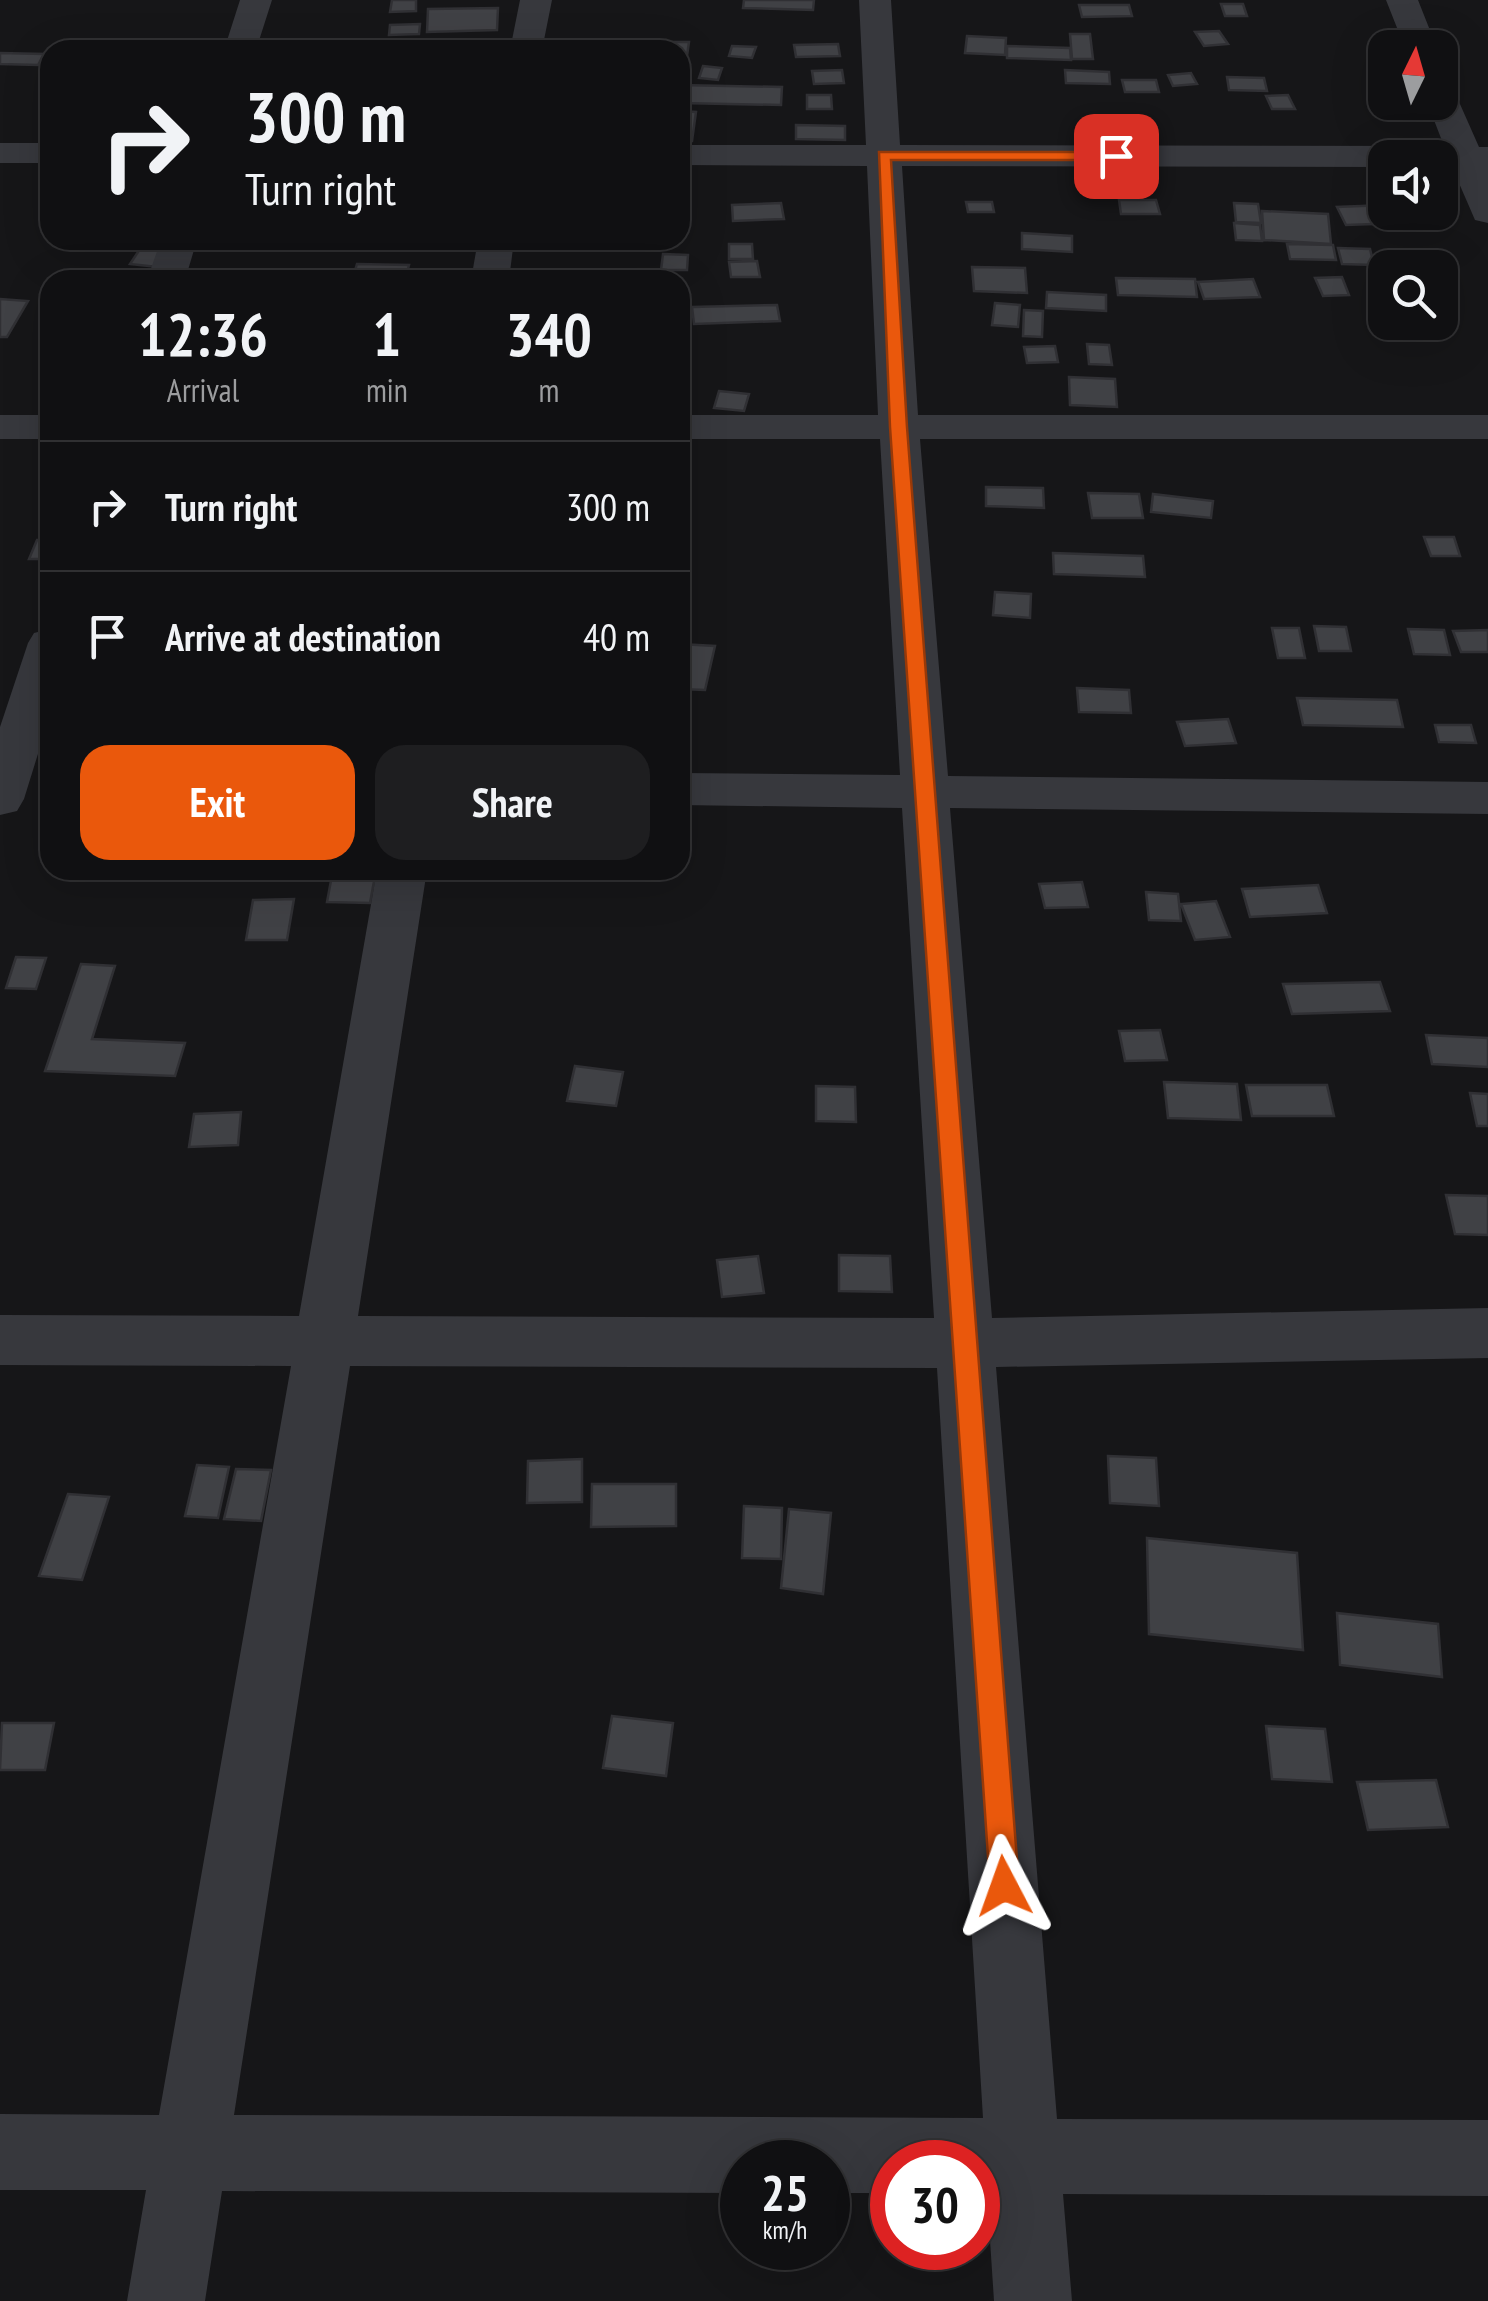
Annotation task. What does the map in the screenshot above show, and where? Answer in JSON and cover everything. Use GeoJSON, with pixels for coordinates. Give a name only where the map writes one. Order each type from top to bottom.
{"type":"FeatureCollection","features":[{"type":"Feature","properties":{"kind":"street"},"geometry":{"type":"LineString","coordinates":[[243,40],[256,0]]}},
{"type":"Feature","properties":{"kind":"street"},"geometry":{"type":"LineString","coordinates":[[528,40],[536,0]]}},
{"type":"Feature","properties":{"kind":"street"},"geometry":{"type":"LineString","coordinates":[[875,0],[899,427],[1033,2301]]}},
{"type":"Feature","properties":{"kind":"street"},"geometry":{"type":"LineString","coordinates":[[1402,0],[1414,30]]}},
{"type":"Feature","properties":{"kind":"street"},"geometry":{"type":"LineString","coordinates":[[1456,120],[1477,157],[1488,212]]}},
{"type":"Feature","properties":{"kind":"street"},"geometry":{"type":"LineString","coordinates":[[0,153],[40,153]]}},
{"type":"Feature","properties":{"kind":"street"},"geometry":{"type":"LineString","coordinates":[[690,155],[1477,157]]}},
{"type":"Feature","properties":{"kind":"street"},"geometry":{"type":"LineString","coordinates":[[0,427],[40,427]]}},
{"type":"Feature","properties":{"kind":"street"},"geometry":{"type":"LineString","coordinates":[[690,427],[1488,427]]}},
{"type":"Feature","properties":{"kind":"street"},"geometry":{"type":"LineString","coordinates":[[14,787],[40,683]]}},
{"type":"Feature","properties":{"kind":"street"},"geometry":{"type":"LineString","coordinates":[[690,790],[1488,798]]}},
{"type":"Feature","properties":{"kind":"street"},"geometry":{"type":"LineString","coordinates":[[166,2301],[400,880]]}},
{"type":"Feature","properties":{"kind":"street"},"geometry":{"type":"LineString","coordinates":[[0,1340],[967,1344],[1488,1333]]}},
{"type":"Feature","properties":{"kind":"street"},"geometry":{"type":"LineString","coordinates":[[0,2152],[1488,2158]]}},
{"type":"Feature","properties":{"kind":"building"},"geometry":{"type":"Polygon","coordinates":[[[392,0],[416,0],[416,11],[390,12],[392,0]]]}},
{"type":"Feature","properties":{"kind":"building"},"geometry":{"type":"Polygon","coordinates":[[[744,0],[814,0],[813,10],[743,8],[744,0]]]}},
{"type":"Feature","properties":{"kind":"building"},"geometry":{"type":"Polygon","coordinates":[[[1221,4],[1243,4],[1247,16],[1225,16],[1221,4]]]}},
{"type":"Feature","properties":{"kind":"building"},"geometry":{"type":"Polygon","coordinates":[[[1079,5],[1129,5],[1132,16],[1082,17],[1079,5]]]}},
{"type":"Feature","properties":{"kind":"building"},"geometry":{"type":"Polygon","coordinates":[[[498,8],[497,30],[427,32],[428,9],[498,8]]]}},
{"type":"Feature","properties":{"kind":"building"},"geometry":{"type":"Polygon","coordinates":[[[420,24],[419,34],[389,35],[390,25],[420,24]]]}},
{"type":"Feature","properties":{"kind":"building"},"geometry":{"type":"Polygon","coordinates":[[[1219,31],[1228,44],[1204,46],[1195,32],[1219,31]]]}},
{"type":"Feature","properties":{"kind":"building"},"geometry":{"type":"Polygon","coordinates":[[[1070,34],[1090,34],[1093,59],[1072,59],[1070,34]]]}},
{"type":"Feature","properties":{"kind":"building"},"geometry":{"type":"Polygon","coordinates":[[[967,36],[1006,38],[1005,55],[965,53],[967,36]]]}},
{"type":"Feature","properties":{"kind":"building"},"geometry":{"type":"Polygon","coordinates":[[[838,44],[840,56],[796,57],[794,45],[838,44]]]}},
{"type":"Feature","properties":{"kind":"building"},"geometry":{"type":"Polygon","coordinates":[[[732,46],[756,47],[752,58],[729,56],[732,46]]]}},
{"type":"Feature","properties":{"kind":"building"},"geometry":{"type":"Polygon","coordinates":[[[1007,46],[1070,48],[1071,60],[1007,58],[1007,46]]]}},
{"type":"Feature","properties":{"kind":"building"},"geometry":{"type":"Polygon","coordinates":[[[0,53],[40,54],[38,65],[0,64],[0,53]]]}},
{"type":"Feature","properties":{"kind":"building"},"geometry":{"type":"Polygon","coordinates":[[[703,66],[722,68],[718,80],[699,78],[703,66]]]}},
{"type":"Feature","properties":{"kind":"building"},"geometry":{"type":"Polygon","coordinates":[[[842,70],[844,83],[814,84],[812,71],[842,70]]]}},
{"type":"Feature","properties":{"kind":"building"},"geometry":{"type":"Polygon","coordinates":[[[1065,70],[1109,72],[1110,84],[1066,83],[1065,70]]]}},
{"type":"Feature","properties":{"kind":"building"},"geometry":{"type":"Polygon","coordinates":[[[1191,73],[1197,84],[1173,86],[1168,75],[1191,73]]]}},
{"type":"Feature","properties":{"kind":"building"},"geometry":{"type":"Polygon","coordinates":[[[1227,77],[1264,78],[1267,91],[1229,90],[1227,77]]]}},
{"type":"Feature","properties":{"kind":"building"},"geometry":{"type":"Polygon","coordinates":[[[1122,80],[1156,80],[1159,92],[1125,92],[1122,80]]]}},
{"type":"Feature","properties":{"kind":"building"},"geometry":{"type":"Polygon","coordinates":[[[690,85],[782,87],[781,105],[690,103],[690,85]]]}},
{"type":"Feature","properties":{"kind":"building"},"geometry":{"type":"Polygon","coordinates":[[[807,95],[831,95],[832,109],[807,109],[807,95]]]}},
{"type":"Feature","properties":{"kind":"building"},"geometry":{"type":"Polygon","coordinates":[[[1288,95],[1295,109],[1272,109],[1266,96],[1288,95]]]}},
{"type":"Feature","properties":{"kind":"building"},"geometry":{"type":"Polygon","coordinates":[[[690,112],[696,112],[690,141],[690,112]]]}},
{"type":"Feature","properties":{"kind":"building"},"geometry":{"type":"Polygon","coordinates":[[[796,125],[845,126],[845,140],[796,139],[796,125]]]}},
{"type":"Feature","properties":{"kind":"building"},"geometry":{"type":"Polygon","coordinates":[[[1119,200],[1156,200],[1160,214],[1121,214],[1119,200]]]}},
{"type":"Feature","properties":{"kind":"building"},"geometry":{"type":"Polygon","coordinates":[[[966,202],[992,202],[994,212],[968,212],[966,202]]]}},
{"type":"Feature","properties":{"kind":"building"},"geometry":{"type":"Polygon","coordinates":[[[781,203],[784,219],[733,221],[732,205],[781,203]]]}},
{"type":"Feature","properties":{"kind":"building"},"geometry":{"type":"Polygon","coordinates":[[[1234,203],[1258,204],[1261,223],[1236,222],[1234,203]]]}},
{"type":"Feature","properties":{"kind":"building"},"geometry":{"type":"Polygon","coordinates":[[[1368,206],[1368,224],[1346,225],[1337,207],[1368,206]]]}},
{"type":"Feature","properties":{"kind":"building"},"geometry":{"type":"Polygon","coordinates":[[[1262,211],[1328,214],[1331,244],[1264,240],[1262,211]]]}},
{"type":"Feature","properties":{"kind":"building"},"geometry":{"type":"Polygon","coordinates":[[[1234,223],[1260,225],[1262,241],[1236,240],[1234,223]]]}},
{"type":"Feature","properties":{"kind":"building"},"geometry":{"type":"Polygon","coordinates":[[[1022,233],[1072,236],[1072,252],[1022,249],[1022,233]]]}},
{"type":"Feature","properties":{"kind":"building"},"geometry":{"type":"Polygon","coordinates":[[[729,244],[752,244],[753,259],[729,259],[729,244]]]}},
{"type":"Feature","properties":{"kind":"building"},"geometry":{"type":"Polygon","coordinates":[[[1287,244],[1333,245],[1336,260],[1290,259],[1287,244]]]}},
{"type":"Feature","properties":{"kind":"building"},"geometry":{"type":"Polygon","coordinates":[[[1338,248],[1370,249],[1368,265],[1342,264],[1338,248]]]}},
{"type":"Feature","properties":{"kind":"building"},"geometry":{"type":"Polygon","coordinates":[[[139,250],[166,251],[157,267],[130,264],[139,250]]]}},
{"type":"Feature","properties":{"kind":"building"},"geometry":{"type":"Polygon","coordinates":[[[663,254],[688,255],[687,270],[661,270],[663,254]]]}},
{"type":"Feature","properties":{"kind":"building"},"geometry":{"type":"Polygon","coordinates":[[[757,261],[760,277],[731,277],[729,262],[757,261]]]}},
{"type":"Feature","properties":{"kind":"building"},"geometry":{"type":"Polygon","coordinates":[[[357,264],[409,265],[408,270],[355,270],[357,264]]]}},
{"type":"Feature","properties":{"kind":"building"},"geometry":{"type":"Polygon","coordinates":[[[972,267],[1025,268],[1027,293],[974,291],[972,267]]]}},
{"type":"Feature","properties":{"kind":"building"},"geometry":{"type":"Polygon","coordinates":[[[1342,277],[1349,295],[1323,296],[1315,278],[1342,277]]]}},
{"type":"Feature","properties":{"kind":"building"},"geometry":{"type":"Polygon","coordinates":[[[1116,278],[1195,279],[1197,297],[1118,295],[1116,278]]]}},
{"type":"Feature","properties":{"kind":"building"},"geometry":{"type":"Polygon","coordinates":[[[1253,279],[1260,297],[1204,299],[1198,282],[1253,279]]]}},
{"type":"Feature","properties":{"kind":"building"},"geometry":{"type":"Polygon","coordinates":[[[1047,292],[1106,295],[1106,311],[1046,308],[1047,292]]]}},
{"type":"Feature","properties":{"kind":"building"},"geometry":{"type":"Polygon","coordinates":[[[0,299],[28,301],[7,337],[0,337],[0,299]]]}},
{"type":"Feature","properties":{"kind":"building"},"geometry":{"type":"Polygon","coordinates":[[[995,303],[1020,305],[1018,327],[992,325],[995,303]]]}},
{"type":"Feature","properties":{"kind":"building"},"geometry":{"type":"Polygon","coordinates":[[[777,305],[780,321],[694,324],[692,307],[777,305]]]}},
{"type":"Feature","properties":{"kind":"building"},"geometry":{"type":"Polygon","coordinates":[[[1024,310],[1043,311],[1042,337],[1023,336],[1024,310]]]}},
{"type":"Feature","properties":{"kind":"building"},"geometry":{"type":"Polygon","coordinates":[[[1087,344],[1109,345],[1112,365],[1089,364],[1087,344]]]}},
{"type":"Feature","properties":{"kind":"building"},"geometry":{"type":"Polygon","coordinates":[[[1055,346],[1058,362],[1027,363],[1024,347],[1055,346]]]}},
{"type":"Feature","properties":{"kind":"building"},"geometry":{"type":"Polygon","coordinates":[[[1069,377],[1115,379],[1117,407],[1070,405],[1069,377]]]}},
{"type":"Feature","properties":{"kind":"building"},"geometry":{"type":"Polygon","coordinates":[[[719,391],[749,394],[744,411],[714,408],[719,391]]]}},
{"type":"Feature","properties":{"kind":"building"},"geometry":{"type":"Polygon","coordinates":[[[986,487],[1043,488],[1044,508],[986,506],[986,487]]]}},
{"type":"Feature","properties":{"kind":"building"},"geometry":{"type":"Polygon","coordinates":[[[1088,493],[1139,494],[1143,518],[1092,518],[1088,493]]]}},
{"type":"Feature","properties":{"kind":"building"},"geometry":{"type":"Polygon","coordinates":[[[1153,494],[1213,501],[1211,518],[1151,512],[1153,494]]]}},
{"type":"Feature","properties":{"kind":"building"},"geometry":{"type":"Polygon","coordinates":[[[1424,537],[1454,537],[1460,556],[1431,556],[1424,537]]]}},
{"type":"Feature","properties":{"kind":"building"},"geometry":{"type":"Polygon","coordinates":[[[37,540],[40,540],[40,559],[29,559],[37,540]]]}},
{"type":"Feature","properties":{"kind":"building"},"geometry":{"type":"Polygon","coordinates":[[[1053,553],[1143,556],[1145,577],[1054,574],[1053,553]]]}},
{"type":"Feature","properties":{"kind":"building"},"geometry":{"type":"Polygon","coordinates":[[[995,592],[1031,594],[1030,618],[993,615],[995,592]]]}},
{"type":"Feature","properties":{"kind":"building"},"geometry":{"type":"Polygon","coordinates":[[[1314,626],[1346,627],[1351,651],[1319,651],[1314,626]]]}},
{"type":"Feature","properties":{"kind":"building"},"geometry":{"type":"Polygon","coordinates":[[[1272,628],[1299,628],[1305,658],[1278,658],[1272,628]]]}},
{"type":"Feature","properties":{"kind":"building"},"geometry":{"type":"Polygon","coordinates":[[[1408,629],[1444,630],[1450,655],[1414,654],[1408,629]]]}},
{"type":"Feature","properties":{"kind":"building"},"geometry":{"type":"Polygon","coordinates":[[[1488,630],[1488,652],[1461,652],[1453,631],[1488,630]]]}},
{"type":"Feature","properties":{"kind":"building"},"geometry":{"type":"Polygon","coordinates":[[[690,645],[715,646],[705,690],[690,689],[690,645]]]}},
{"type":"Feature","properties":{"kind":"building"},"geometry":{"type":"Polygon","coordinates":[[[1077,688],[1129,690],[1131,713],[1079,712],[1077,688]]]}},
{"type":"Feature","properties":{"kind":"building"},"geometry":{"type":"Polygon","coordinates":[[[1297,698],[1397,700],[1403,727],[1303,725],[1297,698]]]}},
{"type":"Feature","properties":{"kind":"building"},"geometry":{"type":"Polygon","coordinates":[[[1228,719],[1236,743],[1185,746],[1177,722],[1228,719]]]}},
{"type":"Feature","properties":{"kind":"building"},"geometry":{"type":"Polygon","coordinates":[[[1435,725],[1471,725],[1476,743],[1439,742],[1435,725]]]}},
{"type":"Feature","properties":{"kind":"building"},"geometry":{"type":"Polygon","coordinates":[[[331,880],[374,880],[370,903],[327,902],[331,880]]]}},
{"type":"Feature","properties":{"kind":"building"},"geometry":{"type":"Polygon","coordinates":[[[1082,882],[1088,907],[1045,908],[1039,884],[1082,882]]]}},
{"type":"Feature","properties":{"kind":"building"},"geometry":{"type":"Polygon","coordinates":[[[1318,885],[1327,913],[1250,917],[1242,889],[1318,885]]]}},
{"type":"Feature","properties":{"kind":"building"},"geometry":{"type":"Polygon","coordinates":[[[1146,892],[1178,894],[1181,921],[1149,920],[1146,892]]]}},
{"type":"Feature","properties":{"kind":"building"},"geometry":{"type":"Polygon","coordinates":[[[294,899],[287,940],[246,940],[253,900],[294,899]]]}},
{"type":"Feature","properties":{"kind":"building"},"geometry":{"type":"Polygon","coordinates":[[[1216,901],[1230,937],[1195,940],[1181,904],[1216,901]]]}},
{"type":"Feature","properties":{"kind":"building"},"geometry":{"type":"Polygon","coordinates":[[[16,957],[46,958],[36,989],[6,988],[16,957]]]}},
{"type":"Feature","properties":{"kind":"building"},"geometry":{"type":"Polygon","coordinates":[[[81,964],[115,966],[92,1039],[185,1043],[175,1076],[45,1071],[81,964]]]}},
{"type":"Feature","properties":{"kind":"building"},"geometry":{"type":"Polygon","coordinates":[[[1380,982],[1390,1011],[1292,1014],[1283,984],[1380,982]]]}},
{"type":"Feature","properties":{"kind":"building"},"geometry":{"type":"Polygon","coordinates":[[[1160,1030],[1167,1060],[1125,1061],[1119,1031],[1160,1030]]]}},
{"type":"Feature","properties":{"kind":"building"},"geometry":{"type":"Polygon","coordinates":[[[1426,1035],[1488,1038],[1488,1067],[1432,1064],[1426,1035]]]}},
{"type":"Feature","properties":{"kind":"building"},"geometry":{"type":"Polygon","coordinates":[[[575,1066],[623,1072],[616,1106],[567,1101],[575,1066]]]}},
{"type":"Feature","properties":{"kind":"building"},"geometry":{"type":"Polygon","coordinates":[[[1164,1082],[1237,1084],[1241,1120],[1168,1118],[1164,1082]]]}},
{"type":"Feature","properties":{"kind":"building"},"geometry":{"type":"Polygon","coordinates":[[[1246,1085],[1327,1085],[1334,1116],[1252,1116],[1246,1085]]]}},
{"type":"Feature","properties":{"kind":"building"},"geometry":{"type":"Polygon","coordinates":[[[816,1086],[855,1087],[856,1122],[816,1121],[816,1086]]]}},
{"type":"Feature","properties":{"kind":"building"},"geometry":{"type":"Polygon","coordinates":[[[1470,1093],[1488,1094],[1488,1126],[1477,1126],[1470,1093]]]}},
{"type":"Feature","properties":{"kind":"building"},"geometry":{"type":"Polygon","coordinates":[[[241,1112],[238,1145],[189,1147],[194,1114],[241,1112]]]}},
{"type":"Feature","properties":{"kind":"building"},"geometry":{"type":"Polygon","coordinates":[[[1446,1195],[1488,1196],[1488,1235],[1455,1234],[1446,1195]]]}},
{"type":"Feature","properties":{"kind":"building"},"geometry":{"type":"Polygon","coordinates":[[[839,1255],[890,1256],[892,1292],[839,1291],[839,1255]]]}},
{"type":"Feature","properties":{"kind":"building"},"geometry":{"type":"Polygon","coordinates":[[[758,1256],[764,1293],[722,1297],[717,1260],[758,1256]]]}},
{"type":"Feature","properties":{"kind":"building"},"geometry":{"type":"Polygon","coordinates":[[[1108,1456],[1156,1458],[1159,1506],[1110,1503],[1108,1456]]]}},
{"type":"Feature","properties":{"kind":"building"},"geometry":{"type":"Polygon","coordinates":[[[582,1459],[582,1502],[527,1503],[528,1461],[582,1459]]]}},
{"type":"Feature","properties":{"kind":"building"},"geometry":{"type":"Polygon","coordinates":[[[197,1465],[229,1467],[218,1518],[185,1516],[197,1465]]]}},
{"type":"Feature","properties":{"kind":"building"},"geometry":{"type":"Polygon","coordinates":[[[236,1469],[271,1470],[261,1521],[224,1519],[236,1469]]]}},
{"type":"Feature","properties":{"kind":"building"},"geometry":{"type":"Polygon","coordinates":[[[592,1484],[676,1484],[676,1526],[591,1527],[592,1484]]]}},
{"type":"Feature","properties":{"kind":"building"},"geometry":{"type":"Polygon","coordinates":[[[68,1494],[109,1497],[82,1580],[39,1576],[68,1494]]]}},
{"type":"Feature","properties":{"kind":"building"},"geometry":{"type":"Polygon","coordinates":[[[744,1506],[782,1508],[781,1559],[742,1558],[744,1506]]]}},
{"type":"Feature","properties":{"kind":"building"},"geometry":{"type":"Polygon","coordinates":[[[789,1509],[831,1513],[823,1594],[781,1588],[789,1509]]]}},
{"type":"Feature","properties":{"kind":"building"},"geometry":{"type":"Polygon","coordinates":[[[1147,1538],[1297,1553],[1303,1650],[1149,1634],[1147,1538]]]}},
{"type":"Feature","properties":{"kind":"building"},"geometry":{"type":"Polygon","coordinates":[[[1337,1613],[1438,1624],[1442,1677],[1340,1665],[1337,1613]]]}},
{"type":"Feature","properties":{"kind":"building"},"geometry":{"type":"Polygon","coordinates":[[[612,1716],[673,1723],[666,1776],[603,1768],[612,1716]]]}},
{"type":"Feature","properties":{"kind":"building"},"geometry":{"type":"Polygon","coordinates":[[[2,1723],[54,1723],[45,1770],[0,1770],[2,1723]]]}},
{"type":"Feature","properties":{"kind":"building"},"geometry":{"type":"Polygon","coordinates":[[[1266,1726],[1325,1729],[1332,1782],[1272,1779],[1266,1726]]]}},
{"type":"Feature","properties":{"kind":"building"},"geometry":{"type":"Polygon","coordinates":[[[1436,1780],[1448,1827],[1368,1830],[1357,1782],[1436,1780]]]}},
{"type":"Feature","properties":{"kind":"route"},"geometry":{"type":"LineString","coordinates":[[1004,1886],[899,427],[884,156],[1116,156]]}}]}
